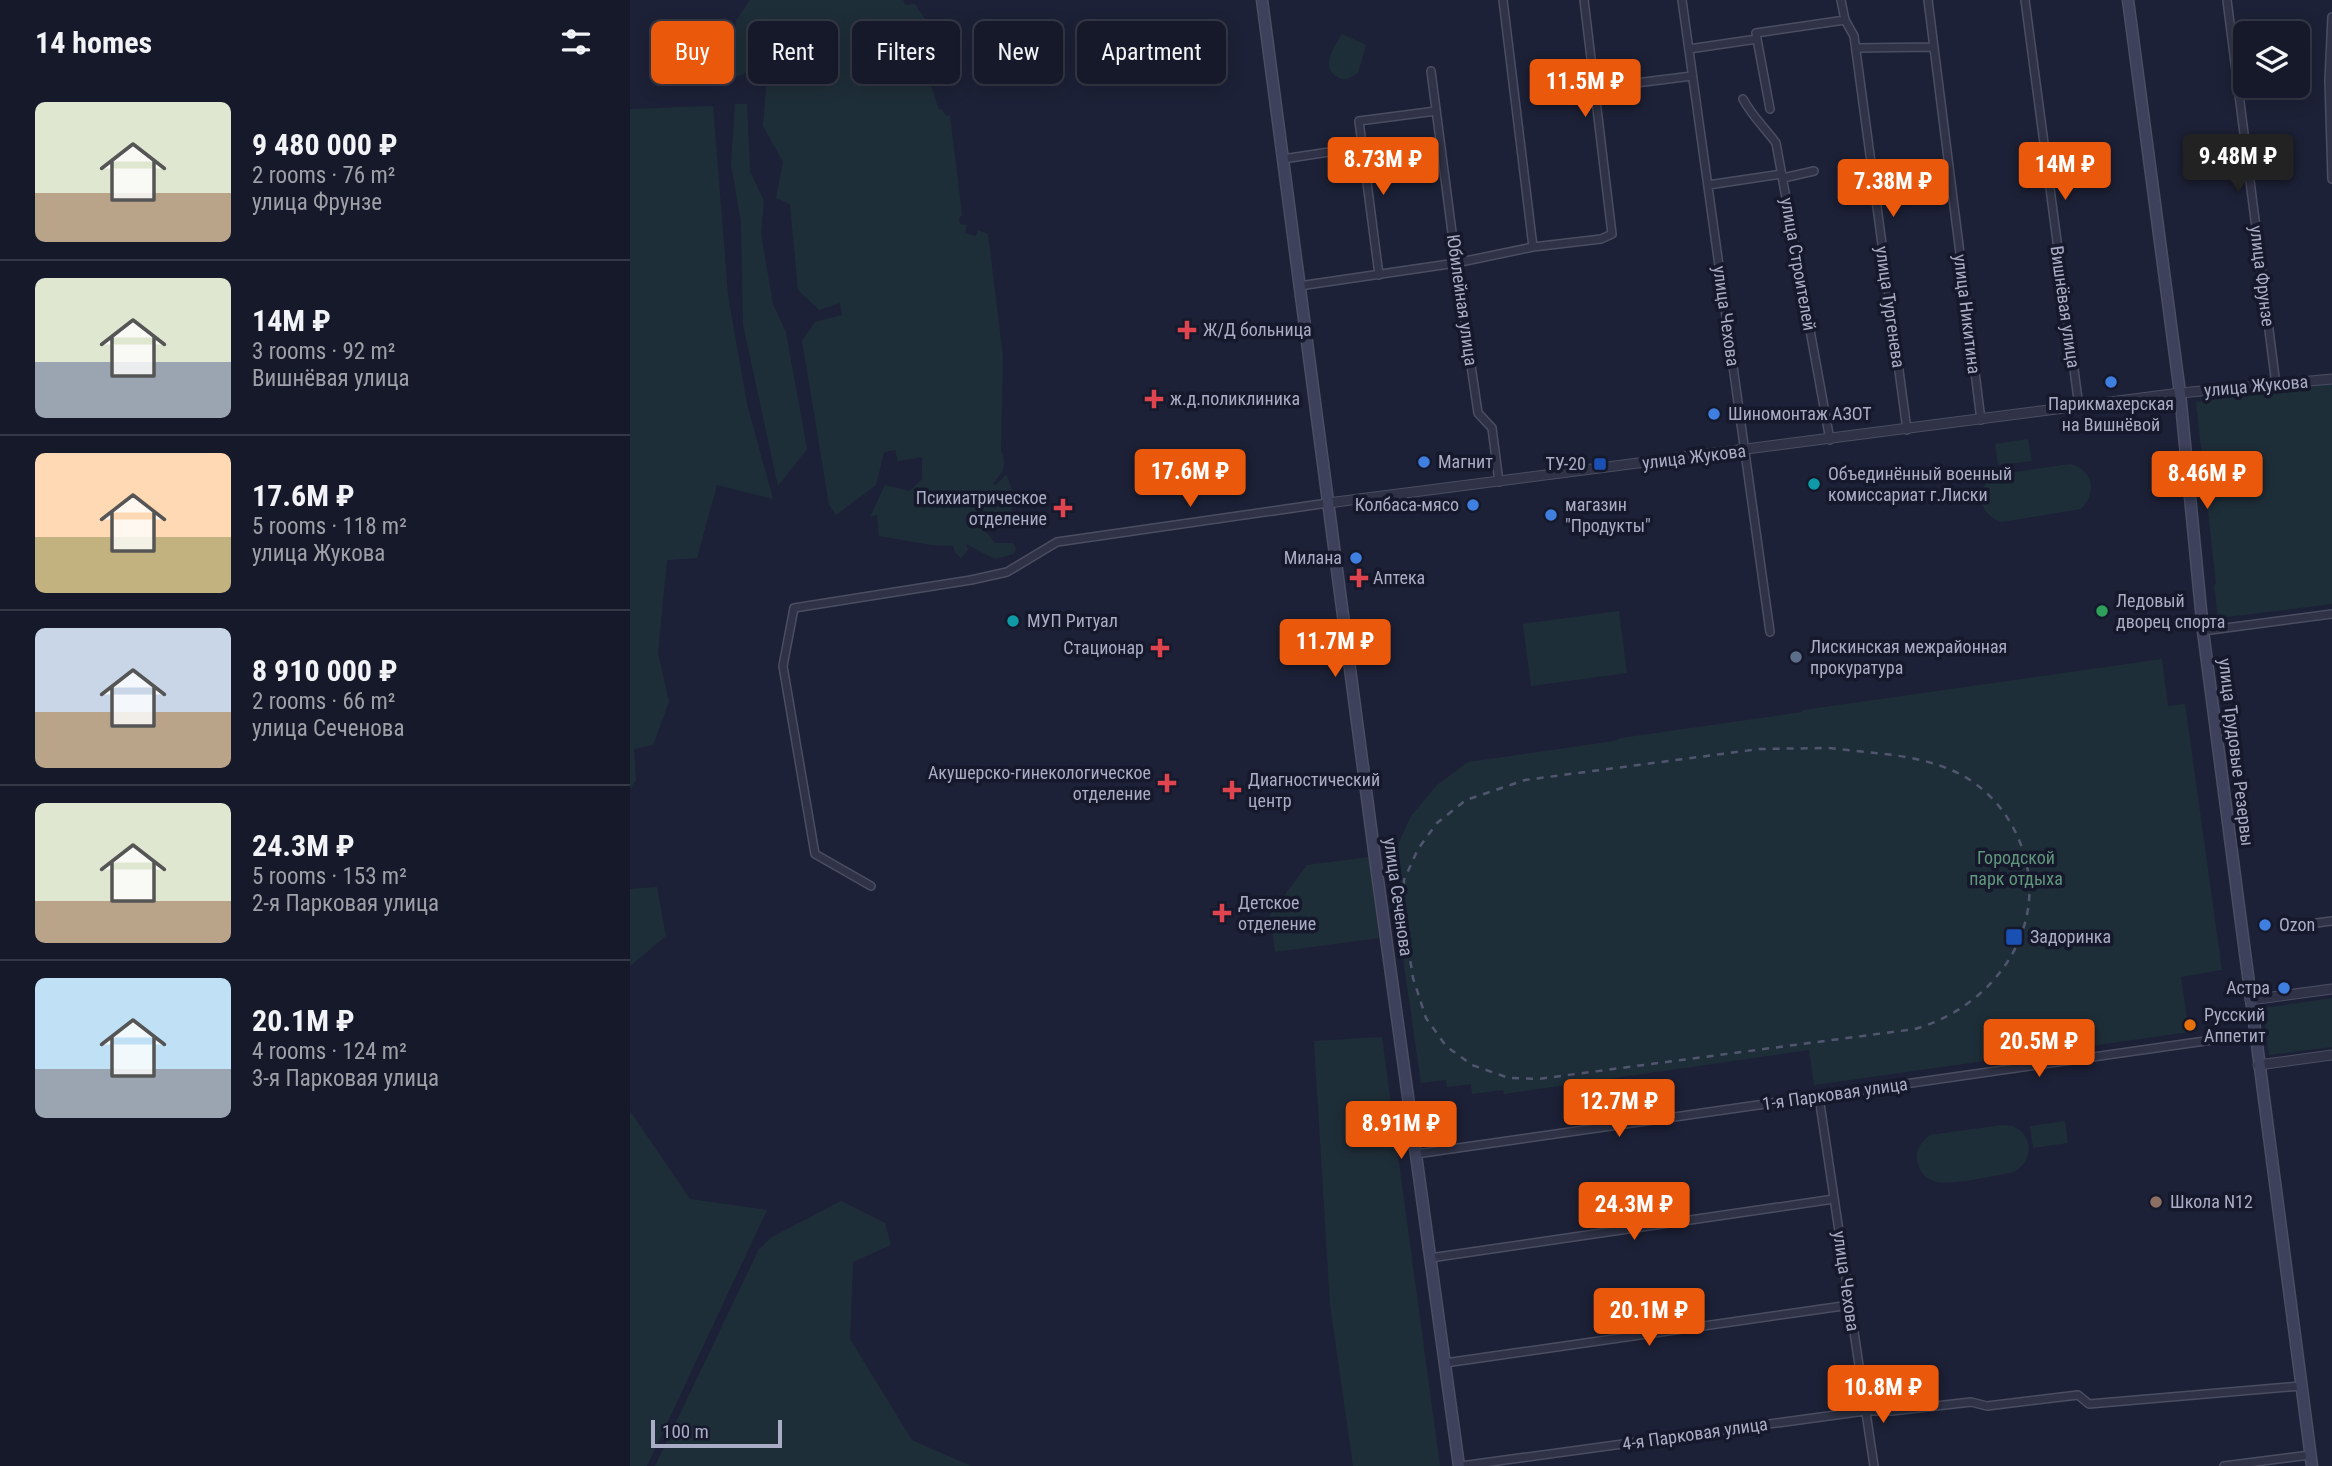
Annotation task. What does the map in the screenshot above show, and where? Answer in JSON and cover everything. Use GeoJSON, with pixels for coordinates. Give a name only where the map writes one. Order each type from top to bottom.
{"type":"FeatureCollection","features":[{"type":"Feature","properties":{"kind":"main road","name":"улица Сеченова"},"geometry":{"type":"LineString","coordinates":[[1262,0],[1460,1466]]}},
{"type":"Feature","properties":{"kind":"main road","name":"улица Трудовые Резервы"},"geometry":{"type":"LineString","coordinates":[[2128,0],[2180,393],[2203,631],[2311,1461]]}},
{"type":"Feature","properties":{"kind":"street"},"geometry":{"type":"LineString","coordinates":[[1503,0],[1533,247]]}},
{"type":"Feature","properties":{"kind":"street"},"geometry":{"type":"LineString","coordinates":[[1299,286],[1456,263],[1533,247],[1601,239],[1612,234],[1584,0]]}},
{"type":"Feature","properties":{"kind":"street","name":"улица Чехова"},"geometry":{"type":"LineString","coordinates":[[1682,0],[1770,632]]}},
{"type":"Feature","properties":{"kind":"street","name":"улица Тургенева"},"geometry":{"type":"LineString","coordinates":[[1840,0],[1856,48],[1907,430]]}},
{"type":"Feature","properties":{"kind":"street","name":"улица Никитина"},"geometry":{"type":"LineString","coordinates":[[1928,0],[1981,420]]}},
{"type":"Feature","properties":{"kind":"street","name":"Вишнёвая улица"},"geometry":{"type":"LineString","coordinates":[[2025,0],[2078,407]]}},
{"type":"Feature","properties":{"kind":"street","name":"улица Фрунзе"},"geometry":{"type":"LineString","coordinates":[[2227,0],[2276,385]]}},
{"type":"Feature","properties":{"kind":"street"},"geometry":{"type":"LineString","coordinates":[[2332,17],[2329,80],[2332,179]]}},
{"type":"Feature","properties":{"kind":"street"},"geometry":{"type":"LineString","coordinates":[[1770,108],[1756,33],[1845,20]]}},
{"type":"Feature","properties":{"kind":"street"},"geometry":{"type":"LineString","coordinates":[[1689,49],[1757,40]]}},
{"type":"Feature","properties":{"kind":"street"},"geometry":{"type":"LineString","coordinates":[[1856,48],[1934,47]]}},
{"type":"Feature","properties":{"kind":"street","name":"Юбилейная улица"},"geometry":{"type":"LineString","coordinates":[[1432,71],[1478,413],[1492,428],[1499,482]]}},
{"type":"Feature","properties":{"kind":"street"},"geometry":{"type":"LineString","coordinates":[[1596,88],[1692,76]]}},
{"type":"Feature","properties":{"kind":"street","name":"улица Строителей"},"geometry":{"type":"LineString","coordinates":[[1743,99],[1752,116],[1764,125],[1776,143],[1830,440]]}},
{"type":"Feature","properties":{"kind":"street"},"geometry":{"type":"LineString","coordinates":[[1379,275],[1359,121],[1437,111]]}},
{"type":"Feature","properties":{"kind":"street"},"geometry":{"type":"LineString","coordinates":[[1283,159],[1362,147]]}},
{"type":"Feature","properties":{"kind":"street"},"geometry":{"type":"LineString","coordinates":[[1708,185],[1814,171]]}},
{"type":"Feature","properties":{"kind":"street","name":"улица Жукова"},"geometry":{"type":"LineString","coordinates":[[871,886],[815,854],[783,666],[794,608],[1007,572],[1057,542],[1328,503],[2180,393],[2332,379]]}},
{"type":"Feature","properties":{"kind":"street"},"geometry":{"type":"LineString","coordinates":[[2203,631],[2332,614]]}},
{"type":"Feature","properties":{"kind":"street"},"geometry":{"type":"LineString","coordinates":[[2309,924],[2332,921]]}},
{"type":"Feature","properties":{"kind":"street"},"geometry":{"type":"LineString","coordinates":[[2250,1000],[2332,989]]}},
{"type":"Feature","properties":{"kind":"street","name":"1-я Парковая улица"},"geometry":{"type":"LineString","coordinates":[[1416,1154],[2254,1034]]}},
{"type":"Feature","properties":{"kind":"street"},"geometry":{"type":"LineString","coordinates":[[2259,1065],[2332,1055]]}},
{"type":"Feature","properties":{"kind":"street","name":"улица Чехова"},"geometry":{"type":"LineString","coordinates":[[1819,1097],[1874,1466]]}},
{"type":"Feature","properties":{"kind":"street"},"geometry":{"type":"LineString","coordinates":[[1430,1258],[1834,1199]]}},
{"type":"Feature","properties":{"kind":"street"},"geometry":{"type":"LineString","coordinates":[[1445,1363],[1850,1305]]}},
{"type":"Feature","properties":{"kind":"street","name":"4-я Парковая улица"},"geometry":{"type":"LineString","coordinates":[[1460,1466],[1866,1411],[1892,1411],[1971,1402],[1987,1406],[2078,1395],[2089,1404],[2301,1387]]}},
{"type":"Feature","properties":{"kind":"street"},"geometry":{"type":"LineString","coordinates":[[2224,1466],[2311,1461]]}},
{"type":"Feature","properties":{"kind":"green space"},"geometry":{"type":"Polygon","coordinates":[[[750,0],[903,0],[905,5],[915,4],[925,19],[852,21],[852,84],[931,84],[939,110],[942,109],[946,116],[950,115],[962,215],[959,218],[960,224],[967,225],[965,233],[976,236],[978,230],[988,234],[1003,356],[1001,451],[1004,465],[993,484],[996,485],[1006,475],[1009,480],[1011,520],[1005,526],[978,517],[978,522],[995,543],[1013,543],[1016,548],[1014,554],[995,559],[966,544],[968,550],[961,558],[953,546],[879,536],[877,515],[870,517],[885,485],[910,491],[922,479],[922,457],[898,461],[895,450],[884,452],[876,485],[836,515],[829,505],[802,341],[815,322],[842,315],[840,303],[819,310],[798,290],[790,204],[776,198],[783,162],[763,126],[766,84],[838,84],[838,21],[748,21],[748,73],[734,77],[736,21],[750,0]]]}},
{"type":"Feature","properties":{"kind":"green space"},"geometry":{"type":"Polygon","coordinates":[[[1342,34],[1366,45],[1358,73],[1344,79],[1331,72],[1329,67],[1330,56],[1342,34]]]}},
{"type":"Feature","properties":{"kind":"green space"},"geometry":{"type":"Polygon","coordinates":[[[735,104],[747,104],[750,171],[764,201],[761,234],[773,304],[786,333],[807,449],[778,486],[743,325],[741,222],[731,165],[735,104]]]}},
{"type":"Feature","properties":{"kind":"green space"},"geometry":{"type":"Polygon","coordinates":[[[713,106],[728,295],[747,404],[773,499],[717,485],[697,558],[667,560],[658,653],[669,702],[653,745],[634,749],[636,780],[630,789],[630,109],[713,106]]]}},
{"type":"Feature","properties":{"kind":"green space"},"geometry":{"type":"Polygon","coordinates":[[[2332,384],[2332,604],[2218,618],[2196,402],[2332,384]]]}},
{"type":"Feature","properties":{"kind":"green space"},"geometry":{"type":"Polygon","coordinates":[[[2028,439],[2032,461],[1998,465],[1995,444],[2028,439]]]}},
{"type":"Feature","properties":{"kind":"green space"},"geometry":{"type":"Polygon","coordinates":[[[2070,464],[2084,471],[2090,483],[2089,496],[2081,509],[2002,522],[1988,514],[1984,507],[1984,487],[1995,475],[2070,464]]]}},
{"type":"Feature","properties":{"kind":"green space"},"geometry":{"type":"Polygon","coordinates":[[[1619,611],[1627,673],[1531,686],[1523,624],[1619,611]]]}},
{"type":"Feature","properties":{"kind":"green space","name":"Городской парк отдыха"},"geometry":{"type":"Polygon","coordinates":[[[2162,659],[2168,706],[2185,704],[2222,970],[2181,977],[2189,1032],[1814,1085],[1809,1050],[1504,1094],[1503,1090],[1472,1094],[1471,1084],[1447,1087],[1446,1080],[1421,1083],[1392,881],[1398,845],[1411,816],[1437,785],[1468,762],[1803,710],[2162,659]]]}},
{"type":"Feature","properties":{"kind":"green space"},"geometry":{"type":"Polygon","coordinates":[[[1369,857],[1379,938],[1275,952],[1270,915],[1307,865],[1369,857]]]}},
{"type":"Feature","properties":{"kind":"green space"},"geometry":{"type":"Polygon","coordinates":[[[657,887],[666,936],[630,966],[630,889],[657,887]]]}},
{"type":"Feature","properties":{"kind":"green space"},"geometry":{"type":"Polygon","coordinates":[[[2332,998],[2332,1047],[2269,1055],[2263,1008],[2332,998]]]}},
{"type":"Feature","properties":{"kind":"green space"},"geometry":{"type":"Polygon","coordinates":[[[1382,1037],[1440,1466],[1353,1466],[1330,1305],[1314,1041],[1382,1037]]]}},
{"type":"Feature","properties":{"kind":"green space"},"geometry":{"type":"Polygon","coordinates":[[[630,1111],[690,1199],[767,1210],[647,1466],[630,1466],[630,1111]]]}},
{"type":"Feature","properties":{"kind":"green space"},"geometry":{"type":"Polygon","coordinates":[[[2065,1121],[2068,1143],[2033,1148],[2030,1126],[2065,1121]]]}},
{"type":"Feature","properties":{"kind":"green space"},"geometry":{"type":"Polygon","coordinates":[[[2002,1125],[2019,1130],[2028,1142],[2027,1158],[2014,1172],[1944,1183],[1931,1180],[1921,1170],[1917,1159],[1918,1151],[1930,1135],[2002,1125]]]}},
{"type":"Feature","properties":{"kind":"green space"},"geometry":{"type":"Polygon","coordinates":[[[841,1201],[885,1223],[891,1245],[853,1262],[850,1339],[912,1440],[971,1466],[655,1466],[759,1249],[772,1237],[841,1201]]]}},
{"type":"Feature","properties":{"kind":"railway"},"geometry":{"type":"LineString","coordinates":[[1829,748],[1904,757],[1957,773],[1981,788],[2011,823],[2028,871],[2029,901],[2023,930],[2010,957],[1993,981],[1970,1001],[1944,1018],[1915,1029],[1538,1079],[1509,1078],[1472,1065],[1446,1046],[1426,1018],[1413,978],[1403,914],[1404,880],[1418,849],[1437,823],[1466,800],[1525,780],[1759,749],[1829,748]]}},
{"type":"Feature","properties":{"kind":"place","name":"Ж/Д больница"},"geometry":{"type":"Point","coordinates":[1187,330]}},
{"type":"Feature","properties":{"kind":"place","name":"Парикмахерская на Вишнёвой"},"geometry":{"type":"Point","coordinates":[2111,382]}},
{"type":"Feature","properties":{"kind":"place","name":"ж.д.поликлиника"},"geometry":{"type":"Point","coordinates":[1154,399]}},
{"type":"Feature","properties":{"kind":"place","name":"Шиномонтаж АЗОТ"},"geometry":{"type":"Point","coordinates":[1714,414]}},
{"type":"Feature","properties":{"kind":"place","name":"Магнит"},"geometry":{"type":"Point","coordinates":[1424,462]}},
{"type":"Feature","properties":{"kind":"place","name":"ТУ-20"},"geometry":{"type":"Point","coordinates":[1600,464]}},
{"type":"Feature","properties":{"kind":"place","name":"Объединённый военный комиссариат г.Лиски"},"geometry":{"type":"Point","coordinates":[1814,484]}},
{"type":"Feature","properties":{"kind":"place","name":"Колбаса-мясо"},"geometry":{"type":"Point","coordinates":[1473,505]}},
{"type":"Feature","properties":{"kind":"place","name":"Психиатрическое отделение"},"geometry":{"type":"Point","coordinates":[1063,508]}},
{"type":"Feature","properties":{"kind":"place","name":"магазин \"Продукты\""},"geometry":{"type":"Point","coordinates":[1551,515]}},
{"type":"Feature","properties":{"kind":"place","name":"Милана"},"geometry":{"type":"Point","coordinates":[1356,558]}},
{"type":"Feature","properties":{"kind":"place","name":"Аптека"},"geometry":{"type":"Point","coordinates":[1359,578]}},
{"type":"Feature","properties":{"kind":"place","name":"Ледовый дворец спорта"},"geometry":{"type":"Point","coordinates":[2102,611]}},
{"type":"Feature","properties":{"kind":"place","name":"МУП Ритуал"},"geometry":{"type":"Point","coordinates":[1013,621]}},
{"type":"Feature","properties":{"kind":"place","name":"Стационар"},"geometry":{"type":"Point","coordinates":[1160,648]}},
{"type":"Feature","properties":{"kind":"place","name":"Лискинская межрайонная прокуратура"},"geometry":{"type":"Point","coordinates":[1796,657]}},
{"type":"Feature","properties":{"kind":"place","name":"Акушерско-гинекологическое отделение"},"geometry":{"type":"Point","coordinates":[1167,783]}},
{"type":"Feature","properties":{"kind":"place","name":"Диагностический центр"},"geometry":{"type":"Point","coordinates":[1232,790]}},
{"type":"Feature","properties":{"kind":"place","name":"Детское отделение"},"geometry":{"type":"Point","coordinates":[1222,913]}},
{"type":"Feature","properties":{"kind":"place","name":"Ozon"},"geometry":{"type":"Point","coordinates":[2265,925]}},
{"type":"Feature","properties":{"kind":"place","name":"Задоринка"},"geometry":{"type":"Point","coordinates":[2014,937]}},
{"type":"Feature","properties":{"kind":"place","name":"Астра"},"geometry":{"type":"Point","coordinates":[2284,988]}},
{"type":"Feature","properties":{"kind":"place","name":"Русский Аппетит"},"geometry":{"type":"Point","coordinates":[2190,1025]}},
{"type":"Feature","properties":{"kind":"place","name":"Школа N12"},"geometry":{"type":"Point","coordinates":[2156,1202]}}]}
